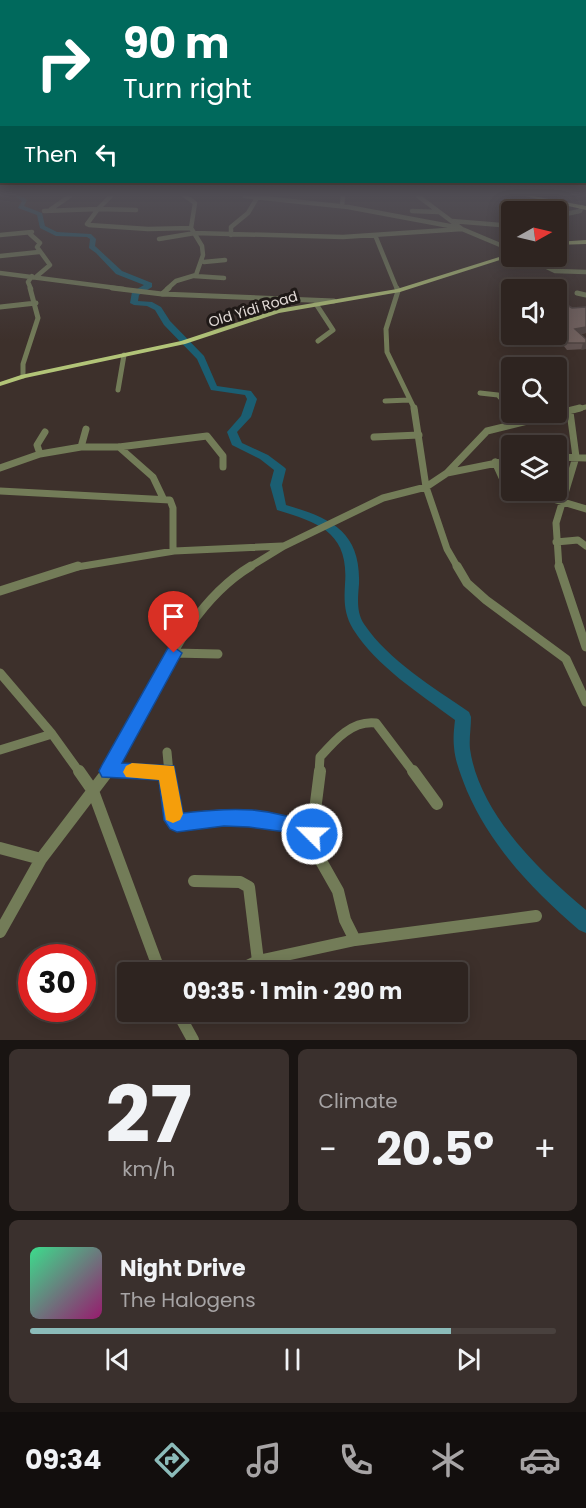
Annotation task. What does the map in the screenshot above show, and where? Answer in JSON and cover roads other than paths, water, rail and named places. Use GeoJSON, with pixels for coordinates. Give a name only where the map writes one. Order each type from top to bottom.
{"type":"FeatureCollection","features":[{"type":"Feature","properties":{"kind":"main road","name":"Old Yidi Road"},"geometry":{"type":"LineString","coordinates":[[0,384],[23,376],[186,342],[278,311],[398,291],[501,256]]}},
{"type":"Feature","properties":{"kind":"street"},"geometry":{"type":"LineString","coordinates":[[23,376],[21,365],[35,338],[38,319],[36,303],[28,282],[50,265],[39,252],[37,247],[39,245]]}},
{"type":"Feature","properties":{"kind":"street"},"geometry":{"type":"LineString","coordinates":[[194,276],[204,262],[202,245]]}},
{"type":"Feature","properties":{"kind":"street"},"geometry":{"type":"LineString","coordinates":[[379,245],[398,291],[386,329],[385,341],[391,365],[418,422],[426,487],[447,549],[467,583],[486,600],[566,659],[584,686],[586,702]]}},
{"type":"Feature","properties":{"kind":"street"},"geometry":{"type":"LineString","coordinates":[[0,256],[39,252]]}},
{"type":"Feature","properties":{"kind":"street"},"geometry":{"type":"LineString","coordinates":[[204,262],[225,260]]}},
{"type":"Feature","properties":{"kind":"street"},"geometry":{"type":"LineString","coordinates":[[547,267],[555,271],[586,272]]}},
{"type":"Feature","properties":{"kind":"street"},"geometry":{"type":"LineString","coordinates":[[0,273],[144,293],[334,301]]}},
{"type":"Feature","properties":{"kind":"street"},"geometry":{"type":"LineString","coordinates":[[162,294],[176,281],[194,276],[224,278]]}},
{"type":"Feature","properties":{"kind":"street"},"geometry":{"type":"LineString","coordinates":[[577,293],[586,295]]}},
{"type":"Feature","properties":{"kind":"street"},"geometry":{"type":"LineString","coordinates":[[0,307],[36,303]]}},
{"type":"Feature","properties":{"kind":"street"},"geometry":{"type":"LineString","coordinates":[[316,304],[333,330],[318,341]]}},
{"type":"Feature","properties":{"kind":"street"},"geometry":{"type":"LineString","coordinates":[[118,390],[124,355]]}},
{"type":"Feature","properties":{"kind":"street"},"geometry":{"type":"LineString","coordinates":[[480,393],[498,395],[501,398]]}},
{"type":"Feature","properties":{"kind":"street"},"geometry":{"type":"LineString","coordinates":[[385,401],[409,400]]}},
{"type":"Feature","properties":{"kind":"street"},"geometry":{"type":"LineString","coordinates":[[567,412],[586,407]]}},
{"type":"Feature","properties":{"kind":"street"},"geometry":{"type":"LineString","coordinates":[[570,412],[577,457],[574,471],[560,503],[556,542],[564,593],[584,633],[586,647]]}},
{"type":"Feature","properties":{"kind":"street"},"geometry":{"type":"LineString","coordinates":[[0,932],[41,859],[108,771],[174,653],[214,596],[234,576],[284,546],[331,522],[383,498],[426,487],[447,473],[487,430],[515,423]]}},
{"type":"Feature","properties":{"kind":"street"},"geometry":{"type":"LineString","coordinates":[[81,447],[86,429]]}},
{"type":"Feature","properties":{"kind":"street"},"geometry":{"type":"LineString","coordinates":[[40,454],[37,445],[45,432]]}},
{"type":"Feature","properties":{"kind":"street"},"geometry":{"type":"LineString","coordinates":[[374,437],[419,435]]}},
{"type":"Feature","properties":{"kind":"street"},"geometry":{"type":"LineString","coordinates":[[0,468],[40,454],[81,447],[119,447],[207,436],[223,456],[223,467]]}},
{"type":"Feature","properties":{"kind":"street"},"geometry":{"type":"LineString","coordinates":[[119,447],[153,477],[163,498]]}},
{"type":"Feature","properties":{"kind":"street"},"geometry":{"type":"LineString","coordinates":[[567,457],[586,458]]}},
{"type":"Feature","properties":{"kind":"street"},"geometry":{"type":"LineString","coordinates":[[447,473],[501,461]]}},
{"type":"Feature","properties":{"kind":"street"},"geometry":{"type":"LineString","coordinates":[[495,462],[510,495],[540,495],[560,503],[586,509]]}},
{"type":"Feature","properties":{"kind":"street"},"geometry":{"type":"LineString","coordinates":[[0,491],[163,498],[172,503],[173,549]]}},
{"type":"Feature","properties":{"kind":"street"},"geometry":{"type":"LineString","coordinates":[[556,542],[578,540],[586,546]]}},
{"type":"Feature","properties":{"kind":"street"},"geometry":{"type":"LineString","coordinates":[[0,591],[30,578],[126,555],[173,549],[284,546]]}},
{"type":"Feature","properties":{"kind":"street"},"geometry":{"type":"LineString","coordinates":[[174,653],[218,654]]}},
{"type":"Feature","properties":{"kind":"street"},"geometry":{"type":"LineString","coordinates":[[0,673],[52,734],[93,791],[105,829],[156,962]]}},
{"type":"Feature","properties":{"kind":"street"},"geometry":{"type":"LineString","coordinates":[[356,940],[345,920],[338,891],[321,861],[312,834],[319,787],[320,757],[333,743],[361,722],[376,723],[437,804]]}},
{"type":"Feature","properties":{"kind":"street"},"geometry":{"type":"LineString","coordinates":[[0,750],[52,734]]}},
{"type":"Feature","properties":{"kind":"street"},"geometry":{"type":"LineString","coordinates":[[167,752],[174,820],[177,823],[224,817],[249,818],[289,824],[312,834]]}},
{"type":"Feature","properties":{"kind":"street"},"geometry":{"type":"LineString","coordinates":[[108,771],[168,772]]}},
{"type":"Feature","properties":{"kind":"street"},"geometry":{"type":"LineString","coordinates":[[0,848],[41,859]]}},
{"type":"Feature","properties":{"kind":"street"},"geometry":{"type":"LineString","coordinates":[[194,881],[240,882],[249,887],[258,961],[356,940],[536,916]]}},
{"type":"Feature","properties":{"kind":"street"},"geometry":{"type":"LineString","coordinates":[[183,1022],[193,1040]]}},
{"type":"Feature","properties":{"kind":"waterway"},"geometry":{"type":"LineString","coordinates":[[92,245],[91,247],[101,254],[115,270],[149,285],[135,294],[134,303],[149,304],[158,309],[172,329],[201,358],[214,388],[248,393],[252,399],[246,417],[232,432],[237,445],[264,457],[280,469],[276,485],[281,507],[324,523],[335,530],[343,540],[349,551],[352,566],[351,603],[358,626],[384,656],[463,717],[463,754],[471,780],[495,827],[546,888],[586,923]]}}]}
